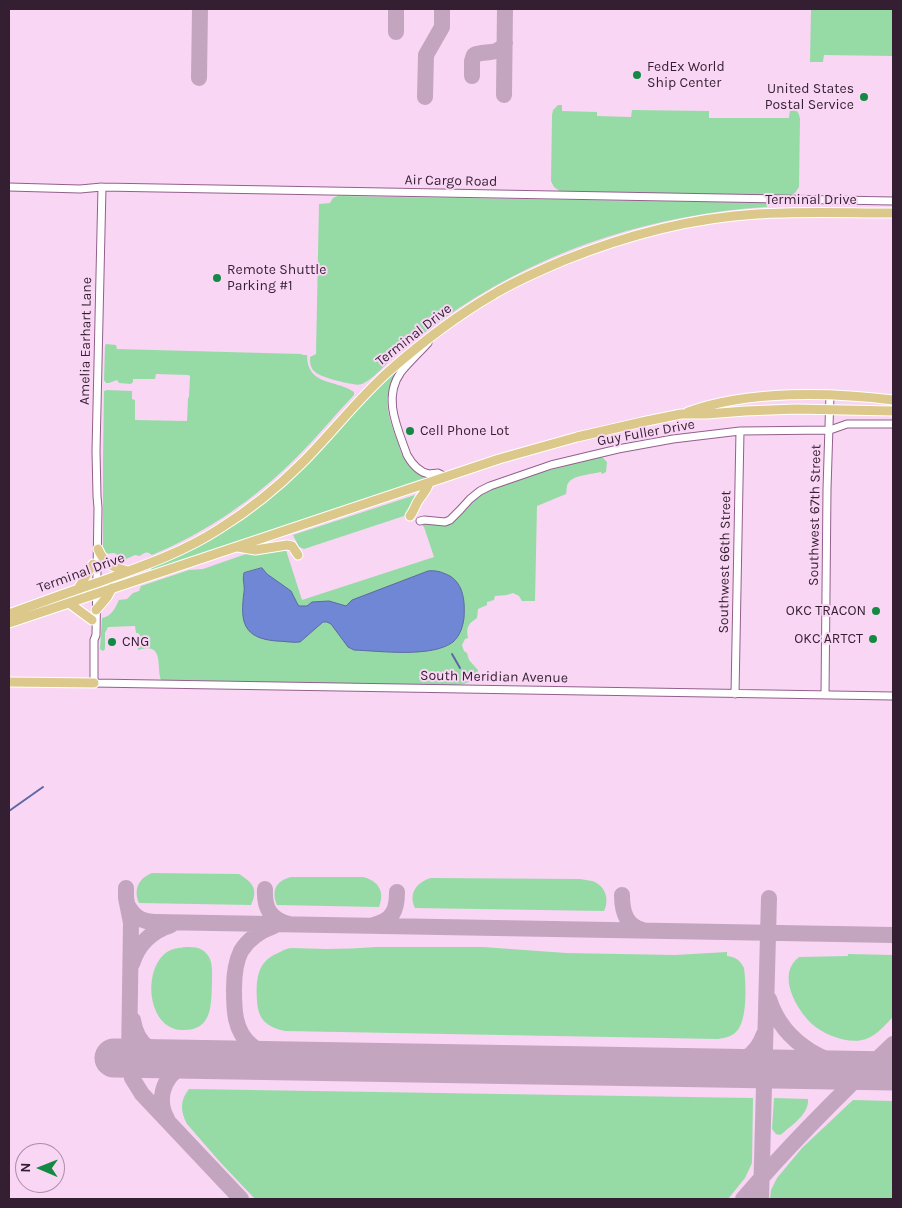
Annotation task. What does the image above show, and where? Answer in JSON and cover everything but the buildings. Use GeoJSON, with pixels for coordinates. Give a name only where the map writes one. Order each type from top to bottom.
{"type":"FeatureCollection","features":[{"type":"Feature","properties":{"kind":"main road","name":"Terminal Drive"},"geometry":{"type":"LineString","coordinates":[[9,614],[128,572],[198,542],[236,518],[301,464],[388,372],[440,330],[495,293],[539,271],[601,246],[646,232],[703,220],[756,214],[800,212],[893,213]]}},
{"type":"Feature","properties":{"kind":"main road"},"geometry":{"type":"LineString","coordinates":[[681,414],[705,406],[750,398],[794,395],[863,396],[893,400]]}},
{"type":"Feature","properties":{"kind":"main road","name":"Terminal Drive"},"geometry":{"type":"LineString","coordinates":[[9,623],[446,477],[577,436],[681,414],[830,409],[893,411]]}},
{"type":"Feature","properties":{"kind":"main road"},"geometry":{"type":"LineString","coordinates":[[410,516],[426,492],[429,483]]}},
{"type":"Feature","properties":{"kind":"main road"},"geometry":{"type":"LineString","coordinates":[[235,547],[255,550],[288,545],[292,546],[298,555]]}},
{"type":"Feature","properties":{"kind":"main road"},"geometry":{"type":"LineString","coordinates":[[98,549],[106,563],[128,572]]}},
{"type":"Feature","properties":{"kind":"main road"},"geometry":{"type":"LineString","coordinates":[[78,589],[93,564]]}},
{"type":"Feature","properties":{"kind":"main road"},"geometry":{"type":"LineString","coordinates":[[96,610],[112,588]]}},
{"type":"Feature","properties":{"kind":"main road"},"geometry":{"type":"LineString","coordinates":[[69,602],[92,620]]}},
{"type":"Feature","properties":{"kind":"main road"},"geometry":{"type":"LineString","coordinates":[[9,682],[94,683]]}},
{"type":"Feature","properties":{"kind":"street","name":"Air Cargo Road"},"geometry":{"type":"LineString","coordinates":[[9,187],[893,201]]}},
{"type":"Feature","properties":{"kind":"street","name":"Amelia Earhart Lane"},"geometry":{"type":"LineString","coordinates":[[94,640],[96,634],[95,583],[98,549],[96,432],[102,188]]}},
{"type":"Feature","properties":{"kind":"street"},"geometry":{"type":"LineString","coordinates":[[440,330],[400,373],[392,396],[392,413],[407,455],[415,467],[425,473],[438,473],[446,477]]}},
{"type":"Feature","properties":{"kind":"street","name":"Southwest 67th Street"},"geometry":{"type":"LineString","coordinates":[[825,695],[830,395]]}},
{"type":"Feature","properties":{"kind":"street","name":"Guy Fuller Drive"},"geometry":{"type":"LineString","coordinates":[[420,521],[445,522],[450,520],[475,495],[490,486],[551,465],[618,449],[673,439],[740,431],[830,430],[847,424],[893,424]]}},
{"type":"Feature","properties":{"kind":"street","name":"Southwest 66th Street"},"geometry":{"type":"LineString","coordinates":[[735,694],[740,431]]}},
{"type":"Feature","properties":{"kind":"street","name":"Amelia Earhart Lane"},"geometry":{"type":"LineString","coordinates":[[95,583],[93,564],[96,496]]}},
{"type":"Feature","properties":{"kind":"street","name":"Amelia Earhart Lane"},"geometry":{"type":"LineString","coordinates":[[94,683],[92,620],[95,594]]}},
{"type":"Feature","properties":{"kind":"street","name":"South Meridian Avenue"},"geometry":{"type":"LineString","coordinates":[[94,683],[893,696]]}},
{"type":"Feature","properties":{"kind":"green space"},"geometry":{"type":"Polygon","coordinates":[[[811,9],[893,9],[893,56],[824,55],[823,62],[810,62],[811,9]]]}},
{"type":"Feature","properties":{"kind":"green space"},"geometry":{"type":"Polygon","coordinates":[[[558,105],[562,105],[562,111],[597,112],[597,116],[631,117],[632,110],[709,111],[709,118],[789,118],[791,108],[797,112],[800,119],[799,187],[795,193],[788,196],[561,192],[554,187],[551,181],[552,115],[553,110],[558,105]]]}},
{"type":"Feature","properties":{"kind":"green space"},"geometry":{"type":"Polygon","coordinates":[[[338,196],[767,203],[767,207],[685,217],[645,226],[606,237],[530,267],[494,286],[434,325],[410,343],[372,378],[363,384],[357,385],[321,375],[313,369],[310,363],[310,357],[316,354],[319,204],[330,203],[333,198],[338,196]]]}},
{"type":"Feature","properties":{"kind":"green space"},"geometry":{"type":"Polygon","coordinates":[[[106,344],[116,345],[117,349],[307,355],[308,364],[315,376],[349,389],[354,392],[354,395],[297,457],[264,487],[229,513],[192,536],[152,555],[146,553],[126,559],[114,553],[103,554],[104,391],[132,391],[132,399],[135,400],[135,420],[187,421],[190,376],[156,374],[155,379],[133,379],[131,384],[119,383],[117,380],[106,383],[104,380],[106,344]]]}},
{"type":"Feature","properties":{"kind":"green space"},"geometry":{"type":"Polygon","coordinates":[[[395,370],[397,373],[389,389],[388,397],[390,420],[408,465],[425,476],[426,479],[152,571],[151,569],[155,565],[216,535],[344,422],[395,370]]]}},
{"type":"Feature","properties":{"kind":"green space"},"geometry":{"type":"Polygon","coordinates":[[[599,457],[607,462],[606,472],[575,478],[568,483],[566,494],[537,506],[535,601],[522,601],[519,596],[513,593],[495,596],[494,600],[487,602],[487,605],[478,609],[477,618],[468,626],[468,638],[465,639],[462,645],[469,660],[478,670],[476,679],[464,684],[445,686],[161,680],[156,652],[147,648],[138,650],[140,635],[136,633],[135,626],[108,627],[105,633],[105,649],[103,651],[100,649],[102,618],[111,614],[119,600],[127,599],[133,593],[139,591],[141,586],[189,570],[203,569],[246,554],[285,547],[302,600],[434,557],[424,527],[421,524],[450,524],[478,497],[490,490],[539,473],[599,457]]]}},
{"type":"Feature","properties":{"kind":"green space"},"geometry":{"type":"Polygon","coordinates":[[[415,495],[418,496],[407,515],[304,549],[299,547],[293,535],[415,495]]]}},
{"type":"Feature","properties":{"kind":"green space"},"geometry":{"type":"Polygon","coordinates":[[[152,873],[239,874],[251,883],[254,895],[251,905],[139,903],[137,898],[138,885],[147,875],[152,873]]]}},
{"type":"Feature","properties":{"kind":"green space"},"geometry":{"type":"Polygon","coordinates":[[[291,877],[363,877],[377,884],[381,892],[381,902],[379,907],[277,905],[275,900],[276,887],[282,881],[291,877]]]}},
{"type":"Feature","properties":{"kind":"green space"},"geometry":{"type":"Polygon","coordinates":[[[431,878],[580,879],[592,881],[603,889],[606,897],[606,906],[604,911],[415,908],[413,893],[415,889],[422,882],[431,878]]]}},
{"type":"Feature","properties":{"kind":"green space"},"geometry":{"type":"Polygon","coordinates":[[[186,947],[201,949],[209,957],[212,969],[212,991],[210,1008],[205,1021],[200,1026],[182,1030],[170,1027],[161,1020],[155,1009],[152,997],[152,984],[154,971],[159,960],[169,951],[186,947]]]}},
{"type":"Feature","properties":{"kind":"green space"},"geometry":{"type":"Polygon","coordinates":[[[483,947],[566,953],[675,955],[727,952],[727,956],[737,959],[744,968],[746,992],[743,1019],[736,1032],[730,1036],[718,1039],[285,1031],[269,1025],[259,1014],[257,979],[261,967],[271,957],[290,948],[483,947]]]}},
{"type":"Feature","properties":{"kind":"green space"},"geometry":{"type":"Polygon","coordinates":[[[848,954],[893,955],[893,1017],[881,1030],[860,1041],[838,1038],[823,1032],[812,1024],[795,1001],[789,982],[792,964],[799,957],[848,956],[848,954]]]}},
{"type":"Feature","properties":{"kind":"green space"},"geometry":{"type":"Polygon","coordinates":[[[189,1089],[753,1098],[752,1163],[745,1178],[728,1199],[255,1199],[187,1124],[182,1106],[184,1097],[189,1089]]]}},
{"type":"Feature","properties":{"kind":"green space"},"geometry":{"type":"Polygon","coordinates":[[[774,1098],[808,1099],[808,1104],[803,1114],[780,1135],[776,1134],[772,1129],[774,1098]]]}},
{"type":"Feature","properties":{"kind":"green space"},"geometry":{"type":"Polygon","coordinates":[[[853,1100],[893,1101],[893,1199],[770,1199],[771,1190],[777,1178],[802,1148],[853,1100]]]}},
{"type":"Feature","properties":{"kind":"water"},"geometry":{"type":"Polygon","coordinates":[[[262,568],[267,574],[291,591],[299,606],[307,606],[312,602],[329,601],[346,606],[352,600],[428,571],[442,572],[455,580],[463,594],[464,618],[462,628],[458,637],[453,642],[444,647],[419,652],[354,650],[348,647],[331,624],[327,622],[323,622],[300,642],[265,639],[250,632],[246,627],[243,612],[244,573],[262,568]]]}},
{"type":"Feature","properties":{"kind":"waterway"},"geometry":{"type":"LineString","coordinates":[[452,654],[460,668]]}},
{"type":"Feature","properties":{"kind":"waterway"},"geometry":{"type":"LineString","coordinates":[[9,811],[43,787]]}},
{"type":"Feature","properties":{"kind":"taxiway"},"geometry":{"type":"LineString","coordinates":[[199,78],[200,9]]}},
{"type":"Feature","properties":{"kind":"taxiway"},"geometry":{"type":"LineString","coordinates":[[396,9],[396,32]]}},
{"type":"Feature","properties":{"kind":"taxiway"},"geometry":{"type":"LineString","coordinates":[[425,97],[426,55],[442,27],[442,9]]}},
{"type":"Feature","properties":{"kind":"taxiway"},"geometry":{"type":"LineString","coordinates":[[504,95],[505,9]]}},
{"type":"Feature","properties":{"kind":"taxiway"},"geometry":{"type":"LineString","coordinates":[[472,76],[474,55],[499,50],[505,43]]}},
{"type":"Feature","properties":{"kind":"taxiway"},"geometry":{"type":"LineString","coordinates":[[126,888],[131,923],[129,1058],[132,1078],[142,1094],[241,1199]]}},
{"type":"Feature","properties":{"kind":"taxiway"},"geometry":{"type":"LineString","coordinates":[[265,889],[267,907],[270,912],[277,919],[289,924]]}},
{"type":"Feature","properties":{"kind":"taxiway"},"geometry":{"type":"LineString","coordinates":[[374,925],[386,920],[393,913],[397,892]]}},
{"type":"Feature","properties":{"kind":"taxiway"},"geometry":{"type":"LineString","coordinates":[[622,895],[626,917],[629,922],[643,930]]}},
{"type":"Feature","properties":{"kind":"taxiway"},"geometry":{"type":"LineString","coordinates":[[761,1199],[769,898]]}},
{"type":"Feature","properties":{"kind":"taxiway"},"geometry":{"type":"LineString","coordinates":[[128,906],[140,919],[156,922],[893,935]]}},
{"type":"Feature","properties":{"kind":"taxiway"},"geometry":{"type":"LineString","coordinates":[[132,964],[142,944],[158,931],[171,925]]}},
{"type":"Feature","properties":{"kind":"taxiway"},"geometry":{"type":"LineString","coordinates":[[274,926],[251,939],[241,951],[234,979],[236,1019],[245,1039],[257,1050],[277,1058],[305,1061]]}},
{"type":"Feature","properties":{"kind":"taxiway"},"geometry":{"type":"LineString","coordinates":[[769,999],[785,1030],[810,1051],[825,1059],[841,1064],[875,1070]]}},
{"type":"Feature","properties":{"kind":"taxiway"},"geometry":{"type":"LineString","coordinates":[[133,1020],[135,1029],[142,1042],[161,1055],[178,1059]]}},
{"type":"Feature","properties":{"kind":"taxiway"},"geometry":{"type":"LineString","coordinates":[[715,1068],[739,1062],[751,1054],[764,1034]]}},
{"type":"Feature","properties":{"kind":"taxiway"},"geometry":{"type":"LineString","coordinates":[[743,1199],[816,1119],[893,1044]]}},
{"type":"Feature","properties":{"kind":"taxiway"},"geometry":{"type":"LineString","coordinates":[[167,1119],[162,1105],[165,1084],[183,1066],[202,1060]]}},
{"type":"Feature","properties":{"kind":"runway"},"geometry":{"type":"LineString","coordinates":[[114,1058],[893,1071]]}},
{"type":"Feature","properties":{"kind":"place","name":"FedEx World Ship Center"},"geometry":{"type":"Point","coordinates":[637,75]}},
{"type":"Feature","properties":{"kind":"place","name":"United States Postal Service"},"geometry":{"type":"Point","coordinates":[864,97]}},
{"type":"Feature","properties":{"kind":"place","name":"Remote Shuttle Parking #1"},"geometry":{"type":"Point","coordinates":[217,278]}},
{"type":"Feature","properties":{"kind":"place","name":"Cell Phone Lot"},"geometry":{"type":"Point","coordinates":[410,431]}},
{"type":"Feature","properties":{"kind":"place","name":"OKC TRACON"},"geometry":{"type":"Point","coordinates":[876,611]}},
{"type":"Feature","properties":{"kind":"place","name":"OKC ARTCT"},"geometry":{"type":"Point","coordinates":[873,639]}},
{"type":"Feature","properties":{"kind":"place","name":"CNG"},"geometry":{"type":"Point","coordinates":[112,642]}}]}
